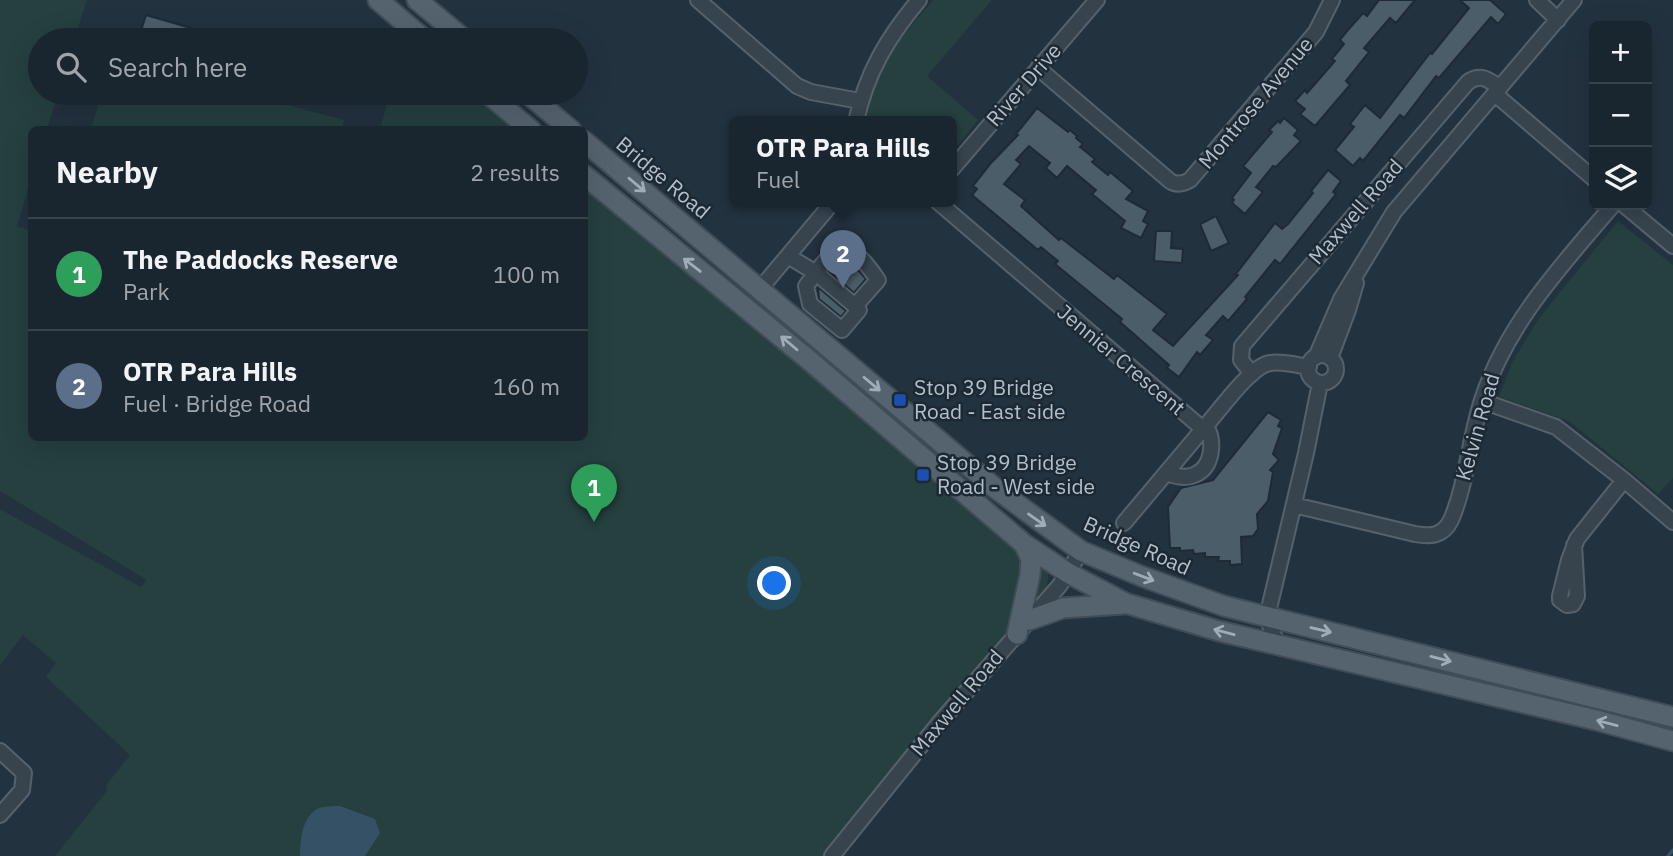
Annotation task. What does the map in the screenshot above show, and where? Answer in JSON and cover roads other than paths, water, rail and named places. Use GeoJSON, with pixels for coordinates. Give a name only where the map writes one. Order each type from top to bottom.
{"type":"FeatureCollection","features":[{"type":"Feature","properties":{"kind":"main road"},"geometry":{"type":"LineString","coordinates":[[378,0],[411,28]]}},
{"type":"Feature","properties":{"kind":"main road"},"geometry":{"type":"LineString","coordinates":[[417,0],[451,28]]}},
{"type":"Feature","properties":{"kind":"main road"},"geometry":{"type":"LineString","coordinates":[[501,105],[526,126]]}},
{"type":"Feature","properties":{"kind":"main road"},"geometry":{"type":"LineString","coordinates":[[541,105],[566,126]]}},
{"type":"Feature","properties":{"kind":"main road","name":"Bridge Road"},"geometry":{"type":"LineString","coordinates":[[588,144],[995,488],[1082,551],[1181,592],[1267,617],[1673,717]]}},
{"type":"Feature","properties":{"kind":"main road"},"geometry":{"type":"LineString","coordinates":[[588,178],[746,307],[1024,544],[1068,573],[1125,603],[1219,631],[1596,720],[1673,741]]}},
{"type":"Feature","properties":{"kind":"main road"},"geometry":{"type":"LineString","coordinates":[[746,307],[760,289]]}},
{"type":"Feature","properties":{"kind":"main road"},"geometry":{"type":"LineString","coordinates":[[1023,627],[1031,559],[1024,544]]}},
{"type":"Feature","properties":{"kind":"main road"},"geometry":{"type":"LineString","coordinates":[[1023,627],[1063,608],[1125,603]]}},
{"type":"Feature","properties":{"kind":"street"},"geometry":{"type":"LineString","coordinates":[[857,116],[868,78],[886,42],[919,0]]}},
{"type":"Feature","properties":{"kind":"street","name":"River Drive"},"geometry":{"type":"LineString","coordinates":[[957,162],[1097,0]]}},
{"type":"Feature","properties":{"kind":"street","name":"Montrose Avenue"},"geometry":{"type":"LineString","coordinates":[[1038,68],[1170,181],[1176,184],[1184,183],[1190,180],[1316,32],[1332,0]]}},
{"type":"Feature","properties":{"kind":"street"},"geometry":{"type":"LineString","coordinates":[[1537,0],[1558,19]]}},
{"type":"Feature","properties":{"kind":"street","name":"Maxwell Road"},"geometry":{"type":"LineString","coordinates":[[1318,361],[1341,299],[1374,242],[1401,203],[1574,0]]}},
{"type":"Feature","properties":{"kind":"street"},"geometry":{"type":"LineString","coordinates":[[703,1],[797,86],[811,92],[860,101]]}},
{"type":"Feature","properties":{"kind":"street","name":"Maxwell Road"},"geometry":{"type":"LineString","coordinates":[[1252,374],[1241,360],[1242,346],[1468,82],[1486,77],[1497,91]]}},
{"type":"Feature","properties":{"kind":"street"},"geometry":{"type":"LineString","coordinates":[[1497,91],[1589,174]]}},
{"type":"Feature","properties":{"kind":"street"},"geometry":{"type":"LineString","coordinates":[[760,289],[829,207]]}},
{"type":"Feature","properties":{"kind":"street","name":"Jennier Crescent"},"geometry":{"type":"LineString","coordinates":[[944,207],[1204,428],[1252,374]]}},
{"type":"Feature","properties":{"kind":"street","name":"Kelvin Road"},"geometry":{"type":"LineString","coordinates":[[1294,505],[1408,533],[1430,536],[1446,528],[1452,517],[1482,401],[1502,353],[1546,284],[1609,210]]}},
{"type":"Feature","properties":{"kind":"street"},"geometry":{"type":"LineString","coordinates":[[1630,210],[1673,246]]}},
{"type":"Feature","properties":{"kind":"street"},"geometry":{"type":"LineString","coordinates":[[842,330],[810,304],[806,286],[835,250],[842,247],[849,249],[869,267],[877,280],[855,306]]}},
{"type":"Feature","properties":{"kind":"street"},"geometry":{"type":"LineString","coordinates":[[788,256],[816,273],[859,310],[842,330],[841,359]]}},
{"type":"Feature","properties":{"kind":"street"},"geometry":{"type":"LineString","coordinates":[[783,308],[810,304]]}},
{"type":"Feature","properties":{"kind":"street"},"geometry":{"type":"LineString","coordinates":[[1252,374],[1262,365],[1270,363],[1318,361],[1335,365],[1335,374],[1329,381],[1320,383],[1311,377],[1318,361]]}},
{"type":"Feature","properties":{"kind":"street"},"geometry":{"type":"LineString","coordinates":[[1277,644],[1267,617],[1320,383]]}},
{"type":"Feature","properties":{"kind":"street"},"geometry":{"type":"LineString","coordinates":[[1482,401],[1556,427],[1673,522]]}},
{"type":"Feature","properties":{"kind":"street"},"geometry":{"type":"LineString","coordinates":[[1124,523],[1166,473],[1204,428],[1210,433],[1208,462],[1202,471],[1188,477],[1166,473]]}},
{"type":"Feature","properties":{"kind":"street"},"geometry":{"type":"LineString","coordinates":[[1574,545],[1624,480]]}},
{"type":"Feature","properties":{"kind":"street","name":"Maxwell Road"},"geometry":{"type":"LineString","coordinates":[[832,856],[940,722],[1068,573],[1082,551]]}},
{"type":"Feature","properties":{"kind":"street"},"geometry":{"type":"LineString","coordinates":[[0,751],[24,773],[22,790],[0,815]]}},
{"type":"Feature","properties":{"kind":"water"},"geometry":{"type":"Polygon","coordinates":[[[340,806],[375,819],[380,833],[365,856],[300,856],[303,830],[312,813],[322,807],[340,806]]]}},
{"type":"Feature","properties":{"kind":"waterway"},"geometry":{"type":"LineString","coordinates":[[1668,856],[1673,850]]}},
{"type":"Feature","properties":{"kind":"place","name":"OTR Para Hills"},"geometry":{"type":"Point","coordinates":[843,288]}},
{"type":"Feature","properties":{"kind":"place","name":"Stop 39 Bridge Road - East side"},"geometry":{"type":"Point","coordinates":[900,400]}},
{"type":"Feature","properties":{"kind":"place","name":"Stop 39 Bridge Road - West side"},"geometry":{"type":"Point","coordinates":[923,475]}},
{"type":"Feature","properties":{"kind":"place","name":"The Paddocks Reserve"},"geometry":{"type":"Point","coordinates":[594,522]}}]}
